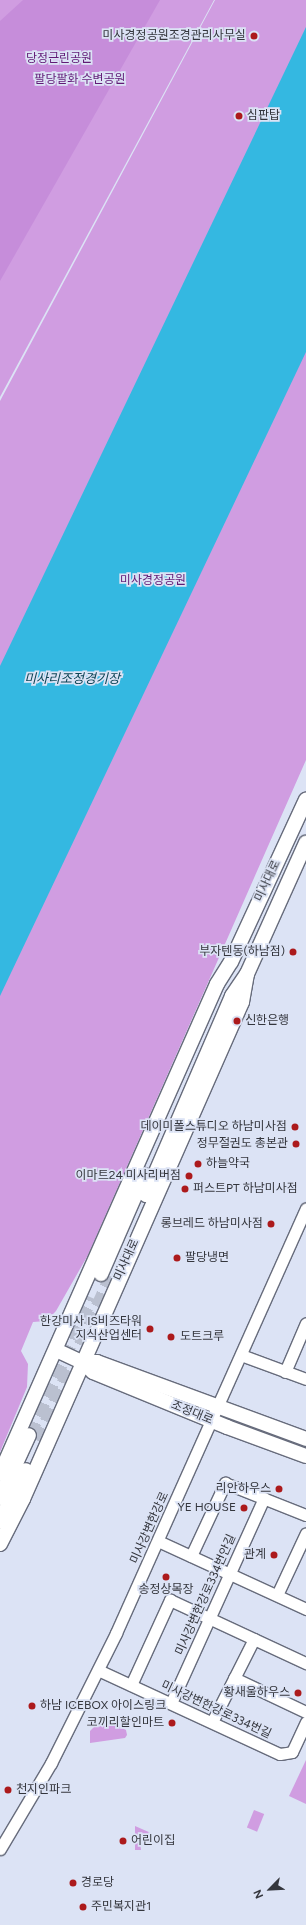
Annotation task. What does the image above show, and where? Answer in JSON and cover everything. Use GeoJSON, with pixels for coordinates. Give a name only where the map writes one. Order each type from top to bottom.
{"type":"FeatureCollection","features":[{"type":"Feature","properties":{"kind":"main road","name":"미사대로"},"geometry":{"type":"LineString","coordinates":[[0,1544],[32,1440],[56,1350],[217,984],[231,962],[306,800]]}},
{"type":"Feature","properties":{"kind":"main road","name":"미사대로"},"geometry":{"type":"LineString","coordinates":[[0,1498],[32,1440],[82,1362],[242,1002],[248,974],[306,843]]}},
{"type":"Feature","properties":{"kind":"main road","name":"미사대로"},"geometry":{"type":"LineString","coordinates":[[231,962],[223,991],[106,1276],[232,996],[248,974]]}},
{"type":"Feature","properties":{"kind":"main road","name":"조정대로"},"geometry":{"type":"LineString","coordinates":[[56,1350],[82,1362],[93,1372],[212,1421],[306,1456]]}},
{"type":"Feature","properties":{"kind":"main road","name":"조정대로"},"geometry":{"type":"LineString","coordinates":[[82,1362],[97,1362],[218,1408],[306,1439]]}},
{"type":"Feature","properties":{"kind":"main road","name":"미사대로"},"geometry":{"type":"LineString","coordinates":[[0,1474],[32,1440]]}},
{"type":"Feature","properties":{"kind":"main road","name":"미사대로"},"geometry":{"type":"LineString","coordinates":[[0,1521],[32,1440]]}},
{"type":"Feature","properties":{"kind":"street","name":"미사강변한강로"},"geometry":{"type":"LineString","coordinates":[[0,1849],[52,1763],[98,1670],[304,1220],[306,1209]]}},
{"type":"Feature","properties":{"kind":"street"},"geometry":{"type":"LineString","coordinates":[[285,1372],[306,1323]]}},
{"type":"Feature","properties":{"kind":"street"},"geometry":{"type":"LineString","coordinates":[[241,1355],[306,1379]]}},
{"type":"Feature","properties":{"kind":"street"},"geometry":{"type":"LineString","coordinates":[[191,1556],[226,1483],[306,1515]]}},
{"type":"Feature","properties":{"kind":"street","name":"미사강변한강로334번안길"},"geometry":{"type":"LineString","coordinates":[[171,1703],[264,1498]]}},
{"type":"Feature","properties":{"kind":"street"},"geometry":{"type":"LineString","coordinates":[[277,1595],[306,1533]]}},
{"type":"Feature","properties":{"kind":"street"},"geometry":{"type":"LineString","coordinates":[[158,1541],[306,1609]]}},
{"type":"Feature","properties":{"kind":"street"},"geometry":{"type":"LineString","coordinates":[[131,1685],[170,1600],[306,1662]]}},
{"type":"Feature","properties":{"kind":"street"},"geometry":{"type":"LineString","coordinates":[[212,1722],[254,1638]]}},
{"type":"Feature","properties":{"kind":"street","name":"미사강변한강로334번길"},"geometry":{"type":"LineString","coordinates":[[98,1670],[284,1755],[292,1752],[306,1722]]}},
{"type":"Feature","properties":{"kind":"street"},"geometry":{"type":"LineString","coordinates":[[234,1678],[306,1712]]}},
{"type":"Feature","properties":{"kind":"green space","name":"팔당팔화 수변공원"},"geometry":{"type":"Polygon","coordinates":[[[0,0],[214,0],[0,397],[0,0]]]}},
{"type":"Feature","properties":{"kind":"green space","name":"당정근린공원"},"geometry":{"type":"Polygon","coordinates":[[[23,0],[160,0],[0,281],[0,21],[23,0]]]}},
{"type":"Feature","properties":{"kind":"green space","name":"미사경정공원"},"geometry":{"type":"Polygon","coordinates":[[[215,0],[306,0],[306,760],[88,1255],[56,1311],[46,1321],[33,1322],[21,1351],[28,1364],[27,1387],[0,1452],[0,401],[215,0]]]}},
{"type":"Feature","properties":{"kind":"green space"},"geometry":{"type":"Polygon","coordinates":[[[99,1722],[110,1722],[126,1730],[127,1735],[125,1738],[90,1743],[90,1731],[99,1722]]]}},
{"type":"Feature","properties":{"kind":"green space"},"geometry":{"type":"Polygon","coordinates":[[[306,1760],[306,1804],[289,1796],[306,1760]]]}},
{"type":"Feature","properties":{"kind":"green space"},"geometry":{"type":"Polygon","coordinates":[[[254,1810],[264,1814],[257,1832],[247,1828],[254,1810]]]}},
{"type":"Feature","properties":{"kind":"green space"},"geometry":{"type":"Polygon","coordinates":[[[135,1826],[151,1833],[152,1839],[140,1842],[141,1850],[135,1850],[135,1826]]]}},
{"type":"Feature","properties":{"kind":"water","name":"미사리조정경기장"},"geometry":{"type":"Polygon","coordinates":[[[306,27],[306,352],[0,996],[0,666],[306,27]]]}},
{"type":"Feature","properties":{"kind":"tunnel"},"geometry":{"type":"LineString","coordinates":[[38,1441],[111,1277]]}},
{"type":"Feature","properties":{"kind":"tunnel"},"geometry":{"type":"LineString","coordinates":[[29,1435],[91,1297]]}},
{"type":"Feature","properties":{"kind":"place","name":"미사경정공원조경관리사무실"},"geometry":{"type":"Point","coordinates":[254,36]}},
{"type":"Feature","properties":{"kind":"place","name":"심판탑"},"geometry":{"type":"Point","coordinates":[239,116]}},
{"type":"Feature","properties":{"kind":"place","name":"부자텐동(하남점)"},"geometry":{"type":"Point","coordinates":[293,952]}},
{"type":"Feature","properties":{"kind":"place","name":"신한은행"},"geometry":{"type":"Point","coordinates":[237,1021]}},
{"type":"Feature","properties":{"kind":"place","name":"데이미폴스튜디오 하남미사점"},"geometry":{"type":"Point","coordinates":[295,1127]}},
{"type":"Feature","properties":{"kind":"place","name":"정무절권도 총본관"},"geometry":{"type":"Point","coordinates":[296,1144]}},
{"type":"Feature","properties":{"kind":"place","name":"하늘약국"},"geometry":{"type":"Point","coordinates":[198,1164]}},
{"type":"Feature","properties":{"kind":"place","name":"이마트24 미사리버점"},"geometry":{"type":"Point","coordinates":[189,1176]}},
{"type":"Feature","properties":{"kind":"place","name":"퍼스트PT 하남미사점"},"geometry":{"type":"Point","coordinates":[185,1189]}},
{"type":"Feature","properties":{"kind":"place","name":"롱브레드 하남미사점"},"geometry":{"type":"Point","coordinates":[271,1224]}},
{"type":"Feature","properties":{"kind":"place","name":"팔당냉면"},"geometry":{"type":"Point","coordinates":[177,1258]}},
{"type":"Feature","properties":{"kind":"place","name":"한강미사 IS비즈타워 지식산업센터"},"geometry":{"type":"Point","coordinates":[150,1329]}},
{"type":"Feature","properties":{"kind":"place","name":"도트크루"},"geometry":{"type":"Point","coordinates":[171,1337]}},
{"type":"Feature","properties":{"kind":"place","name":"리안하우스"},"geometry":{"type":"Point","coordinates":[279,1489]}},
{"type":"Feature","properties":{"kind":"place","name":"YE HOUSE"},"geometry":{"type":"Point","coordinates":[244,1508]}},
{"type":"Feature","properties":{"kind":"place","name":"관계"},"geometry":{"type":"Point","coordinates":[274,1555]}},
{"type":"Feature","properties":{"kind":"place","name":"송정상목장"},"geometry":{"type":"Point","coordinates":[166,1577]}},
{"type":"Feature","properties":{"kind":"place","name":"황새울하우스"},"geometry":{"type":"Point","coordinates":[298,1693]}},
{"type":"Feature","properties":{"kind":"place","name":"하남 ICEBOX 아이스링크"},"geometry":{"type":"Point","coordinates":[32,1706]}},
{"type":"Feature","properties":{"kind":"place","name":"코끼리할인마트"},"geometry":{"type":"Point","coordinates":[172,1723]}},
{"type":"Feature","properties":{"kind":"place","name":"천지인파크"},"geometry":{"type":"Point","coordinates":[8,1790]}},
{"type":"Feature","properties":{"kind":"place","name":"어린이집"},"geometry":{"type":"Point","coordinates":[123,1841]}},
{"type":"Feature","properties":{"kind":"place","name":"경로당"},"geometry":{"type":"Point","coordinates":[73,1883]}},
{"type":"Feature","properties":{"kind":"place","name":"주민복지관1"},"geometry":{"type":"Point","coordinates":[83,1907]}}]}
